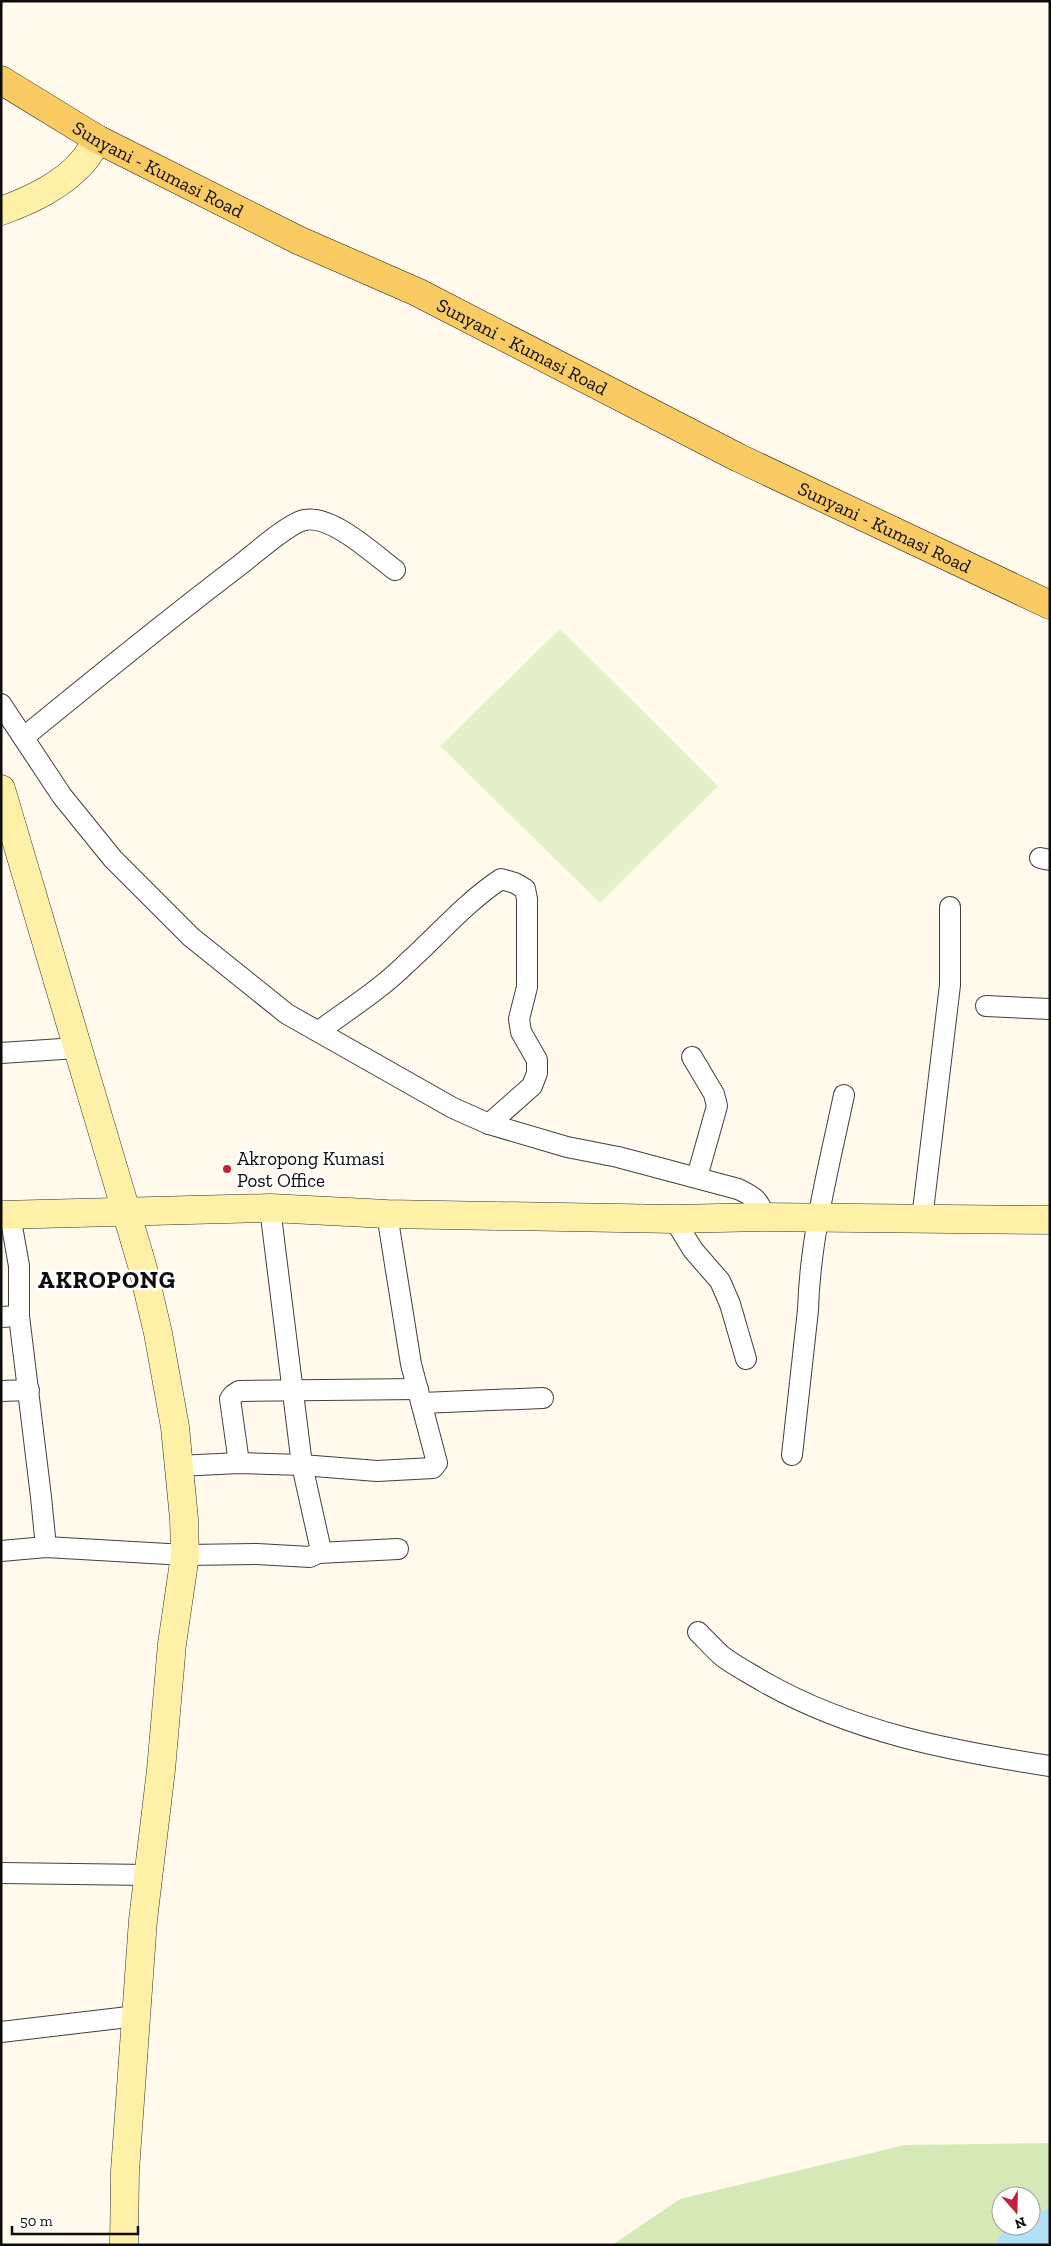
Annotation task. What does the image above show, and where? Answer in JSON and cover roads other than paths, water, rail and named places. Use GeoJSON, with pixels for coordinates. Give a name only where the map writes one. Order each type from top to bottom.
{"type":"FeatureCollection","features":[{"type":"Feature","properties":{"kind":"main road","name":"Sunyani - Kumasi Road"},"geometry":{"type":"LineString","coordinates":[[1,80],[98,139],[298,240],[417,292],[739,458],[1050,605]]}},
{"type":"Feature","properties":{"kind":"street"},"geometry":{"type":"LineString","coordinates":[[1,211],[38,196],[63,179],[85,160],[98,139]]}},
{"type":"Feature","properties":{"kind":"street"},"geometry":{"type":"LineString","coordinates":[[24,737],[165,622],[282,533],[305,520],[331,523],[395,570]]}},
{"type":"Feature","properties":{"kind":"street"},"geometry":{"type":"LineString","coordinates":[[1,704],[62,796],[114,859],[191,936],[287,1014],[453,1108],[489,1124],[568,1147],[738,1188],[754,1196],[760,1203],[764,1217]]}},
{"type":"Feature","properties":{"kind":"street"},"geometry":{"type":"LineString","coordinates":[[1,789],[9,843],[77,1048],[127,1212],[158,1333],[175,1427],[184,1519],[185,1555],[172,1644],[161,1770],[143,1920],[125,2170],[124,2245]]}},
{"type":"Feature","properties":{"kind":"street"},"geometry":{"type":"LineString","coordinates":[[320,1031],[393,976],[444,926],[490,887],[502,879],[515,883],[525,889],[527,899],[527,987],[519,1018],[521,1032],[537,1060],[537,1073],[532,1086],[489,1124]]}},
{"type":"Feature","properties":{"kind":"street"},"geometry":{"type":"LineString","coordinates":[[922,1219],[950,985],[950,907]]}},
{"type":"Feature","properties":{"kind":"street"},"geometry":{"type":"LineString","coordinates":[[986,1006],[1050,1008]]}},
{"type":"Feature","properties":{"kind":"street"},"geometry":{"type":"LineString","coordinates":[[1,1053],[77,1048]]}},
{"type":"Feature","properties":{"kind":"street"},"geometry":{"type":"LineString","coordinates":[[692,1058],[714,1094],[717,1106],[697,1177]]}},
{"type":"Feature","properties":{"kind":"street"},"geometry":{"type":"LineString","coordinates":[[792,1455],[809,1287],[819,1218],[844,1095]]}},
{"type":"Feature","properties":{"kind":"street"},"geometry":{"type":"LineString","coordinates":[[46,1547],[29,1390],[10,1317],[19,1266],[6,1215],[270,1208],[387,1214],[674,1219],[764,1217],[1050,1220]]}},
{"type":"Feature","properties":{"kind":"street"},"geometry":{"type":"LineString","coordinates":[[270,1208],[302,1465],[320,1546],[318,1553]]}},
{"type":"Feature","properties":{"kind":"street"},"geometry":{"type":"LineString","coordinates":[[178,1466],[239,1463],[302,1465],[377,1471],[433,1468],[437,1463],[411,1364],[387,1214]]}},
{"type":"Feature","properties":{"kind":"street"},"geometry":{"type":"LineString","coordinates":[[674,1219],[693,1250],[720,1281],[730,1304],[746,1359]]}},
{"type":"Feature","properties":{"kind":"street"},"geometry":{"type":"LineString","coordinates":[[1,1391],[29,1390]]}},
{"type":"Feature","properties":{"kind":"street"},"geometry":{"type":"LineString","coordinates":[[239,1463],[230,1400],[233,1394],[239,1391],[543,1398]]}},
{"type":"Feature","properties":{"kind":"street"},"geometry":{"type":"LineString","coordinates":[[1,1551],[46,1547],[185,1555],[257,1554],[310,1557],[318,1553],[398,1549]]}},
{"type":"Feature","properties":{"kind":"street"},"geometry":{"type":"LineString","coordinates":[[698,1632],[723,1657],[750,1674],[799,1702],[850,1722],[938,1747],[1050,1766]]}},
{"type":"Feature","properties":{"kind":"street"},"geometry":{"type":"LineString","coordinates":[[1,1873],[149,1875]]}},
{"type":"Feature","properties":{"kind":"street"},"geometry":{"type":"LineString","coordinates":[[1,2032],[137,2016]]}},
{"type":"Feature","properties":{"kind":"waterway"},"geometry":{"type":"LineString","coordinates":[[1012,2245],[1050,2224]]}},
{"type":"Feature","properties":{"kind":"place","name":"Akropong Kumasi Post Office"},"geometry":{"type":"Point","coordinates":[227,1169]}},
{"type":"Feature","properties":{"kind":"district","name":"AKROPONG"},"geometry":{"type":"Point","coordinates":[107,1280]}}]}
